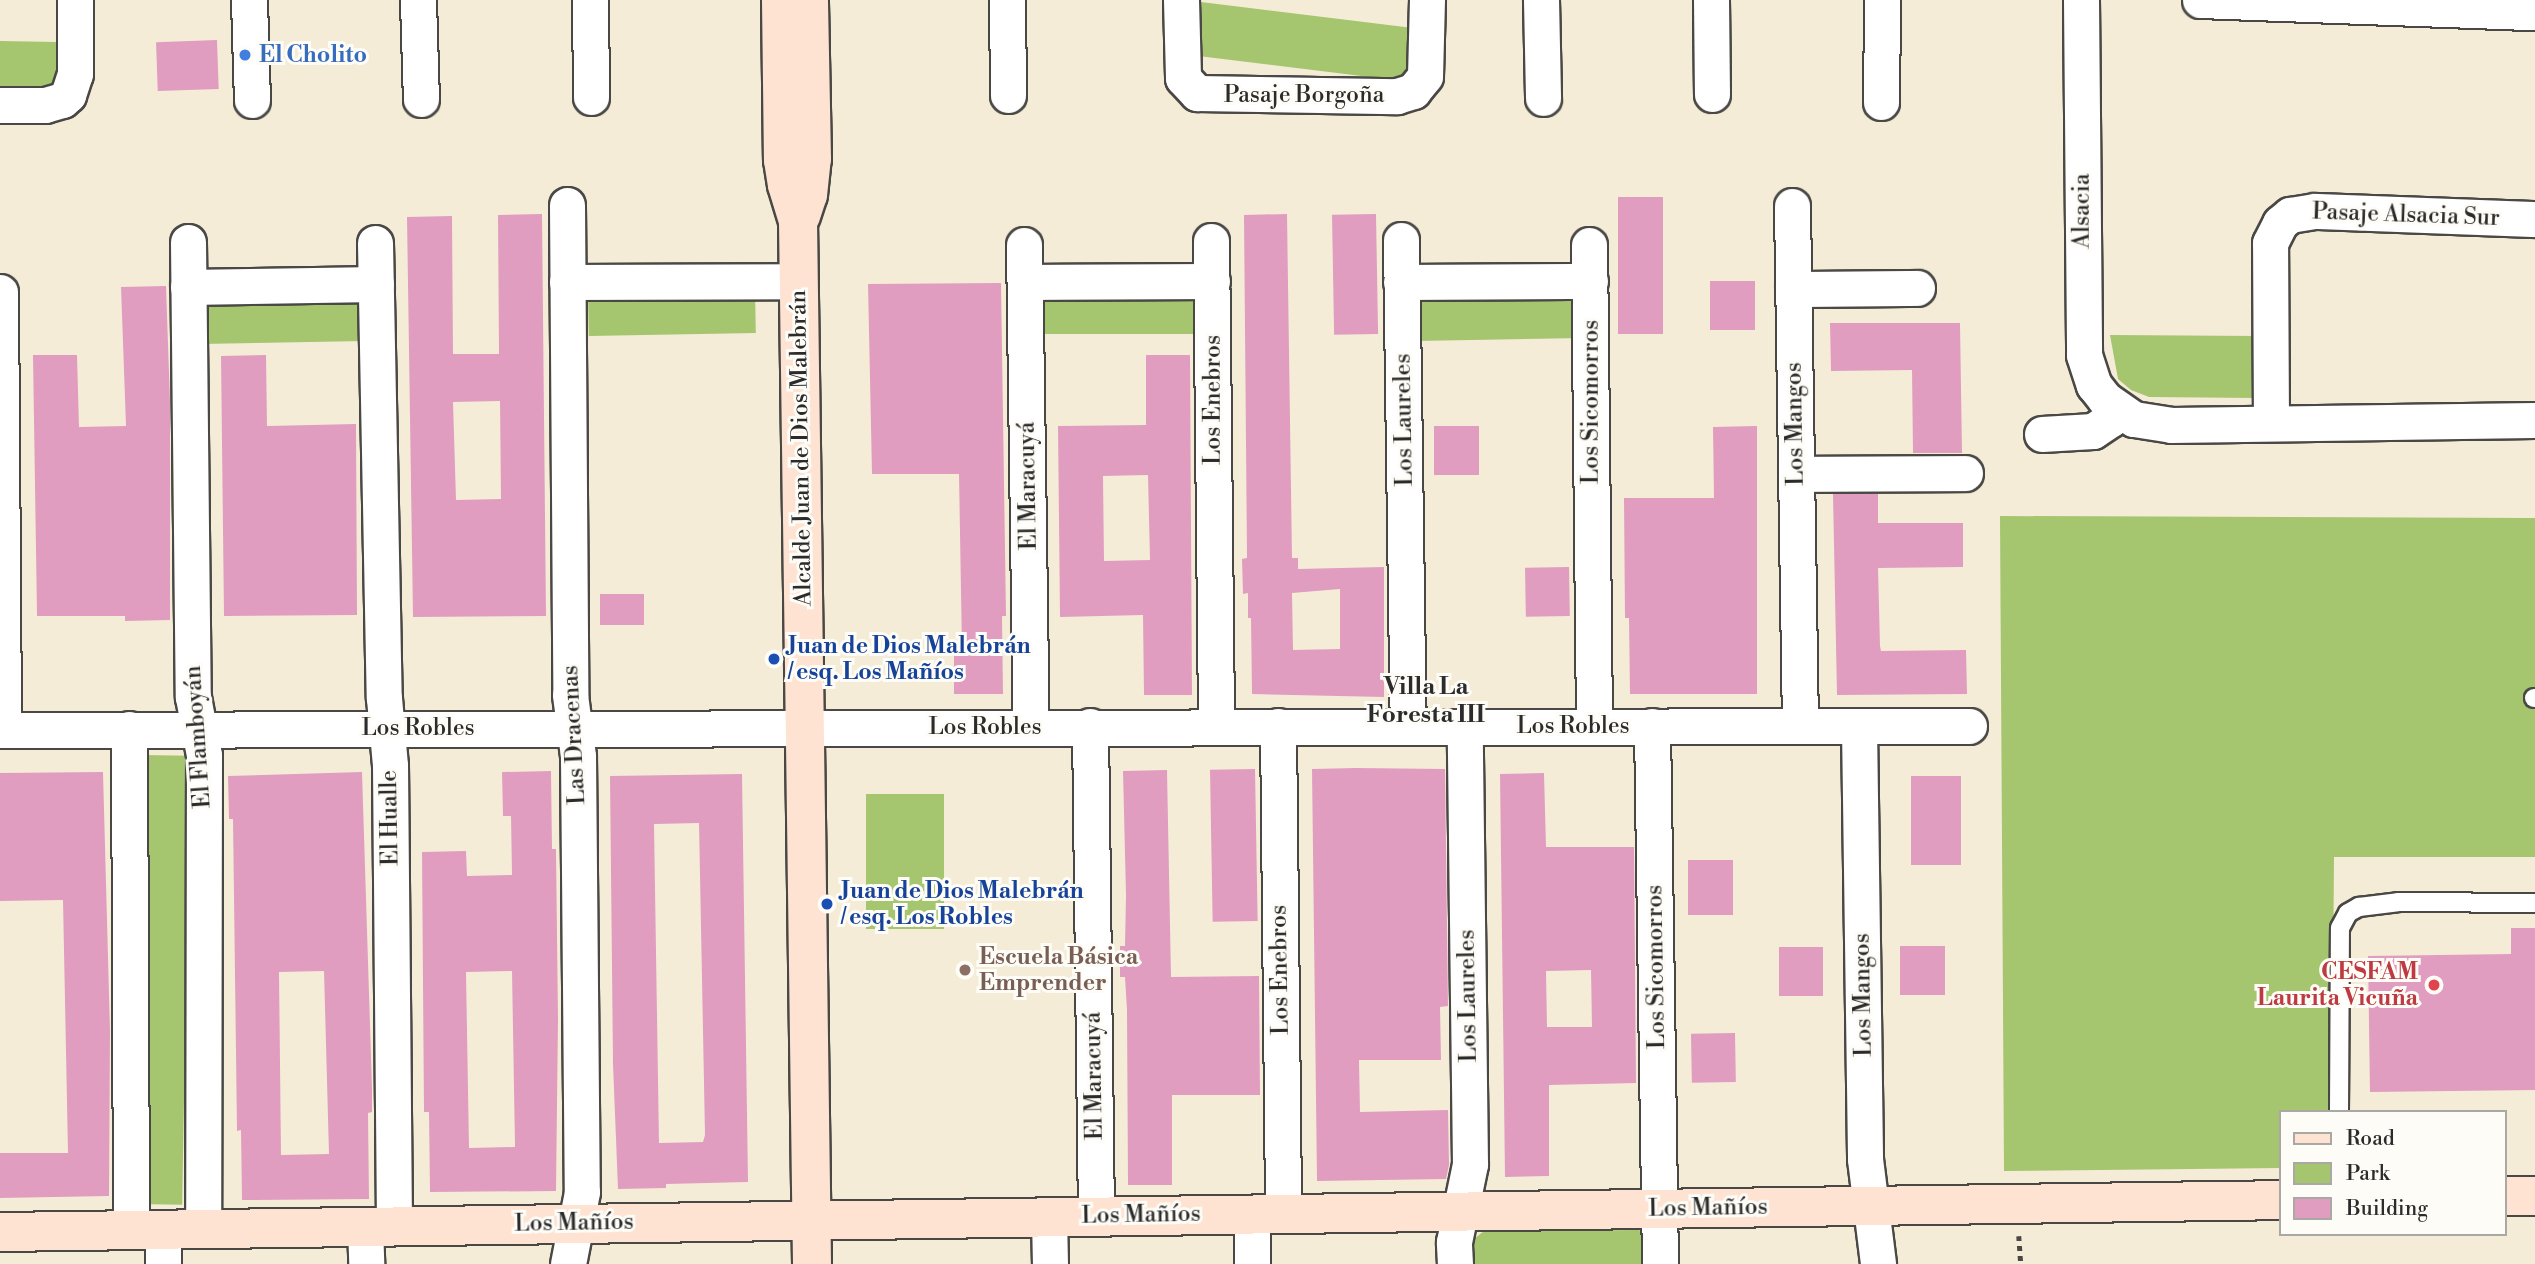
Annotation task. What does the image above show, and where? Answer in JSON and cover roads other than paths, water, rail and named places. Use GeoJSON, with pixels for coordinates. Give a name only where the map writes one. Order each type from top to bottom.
{"type":"FeatureCollection","features":[{"type":"Feature","properties":{"kind":"street"},"geometry":{"type":"LineString","coordinates":[[0,105],[45,105],[62,100],[68,95],[75,74],[75,0]]}},
{"type":"Feature","properties":{"kind":"street"},"geometry":{"type":"LineString","coordinates":[[249,0],[252,100]]}},
{"type":"Feature","properties":{"kind":"street"},"geometry":{"type":"LineString","coordinates":[[418,0],[421,99]]}},
{"type":"Feature","properties":{"kind":"street"},"geometry":{"type":"LineString","coordinates":[[590,0],[591,97]]}},
{"type":"Feature","properties":{"kind":"street","name":"Alcalde Juan de Dios Malebrán"},"geometry":{"type":"LineString","coordinates":[[781,0],[783,160],[798,221],[812,1264]]}},
{"type":"Feature","properties":{"kind":"street","name":"Alcalde Juan de Dios Malebrán"},"geometry":{"type":"LineString","coordinates":[[798,221],[808,195],[812,159],[809,0]]}},
{"type":"Feature","properties":{"kind":"street"},"geometry":{"type":"LineString","coordinates":[[1007,0],[1008,94]]}},
{"type":"Feature","properties":{"kind":"street","name":"Pasaje Borgoña"},"geometry":{"type":"LineString","coordinates":[[1181,0],[1183,79],[1197,93],[1384,96],[1413,91],[1425,76],[1427,0]]}},
{"type":"Feature","properties":{"kind":"street"},"geometry":{"type":"LineString","coordinates":[[1541,0],[1543,98]]}},
{"type":"Feature","properties":{"kind":"street"},"geometry":{"type":"LineString","coordinates":[[1711,0],[1712,94]]}},
{"type":"Feature","properties":{"kind":"street"},"geometry":{"type":"LineString","coordinates":[[1881,102],[1882,0]]}},
{"type":"Feature","properties":{"kind":"street","name":"Alsacia"},"geometry":{"type":"LineString","coordinates":[[2081,0],[2084,355],[2094,386],[2118,411],[2152,424],[2535,420]]}},
{"type":"Feature","properties":{"kind":"street"},"geometry":{"type":"LineString","coordinates":[[2200,0],[2535,12]]}},
{"type":"Feature","properties":{"kind":"street","name":"Las Dracenas"},"geometry":{"type":"LineString","coordinates":[[567,205],[570,695],[578,756],[582,1192],[568,1264]]}},
{"type":"Feature","properties":{"kind":"street","name":"Los Mangos"},"geometry":{"type":"LineString","coordinates":[[1792,206],[1800,726]]}},
{"type":"Feature","properties":{"kind":"street","name":"Pasaje Alsacia Sur"},"geometry":{"type":"LineString","coordinates":[[2271,423],[2270,243],[2280,223],[2290,215],[2315,211],[2535,219]]}},
{"type":"Feature","properties":{"kind":"street","name":"Los Laureles"},"geometry":{"type":"LineString","coordinates":[[1401,240],[1408,727]]}},
{"type":"Feature","properties":{"kind":"street","name":"Los Enebros"},"geometry":{"type":"LineString","coordinates":[[1211,241],[1216,727]]}},
{"type":"Feature","properties":{"kind":"street","name":"El Flamboyán"},"geometry":{"type":"LineString","coordinates":[[188,242],[193,697],[204,755],[204,1228]]}},
{"type":"Feature","properties":{"kind":"street","name":"El Hualle"},"geometry":{"type":"LineString","coordinates":[[366,1264],[379,1226],[390,765],[375,243]]}},
{"type":"Feature","properties":{"kind":"street","name":"El Maracuyá"},"geometry":{"type":"LineString","coordinates":[[1024,245],[1031,727]]}},
{"type":"Feature","properties":{"kind":"street","name":"Los Sicomorros"},"geometry":{"type":"LineString","coordinates":[[1590,245],[1594,726]]}},
{"type":"Feature","properties":{"kind":"street"},"geometry":{"type":"LineString","coordinates":[[567,282],[799,281]]}},
{"type":"Feature","properties":{"kind":"street"},"geometry":{"type":"LineString","coordinates":[[1025,282],[1212,281]]}},
{"type":"Feature","properties":{"kind":"street"},"geometry":{"type":"LineString","coordinates":[[1401,282],[1590,281]]}},
{"type":"Feature","properties":{"kind":"street"},"geometry":{"type":"LineString","coordinates":[[188,287],[376,284]]}},
{"type":"Feature","properties":{"kind":"street"},"geometry":{"type":"LineString","coordinates":[[1793,289],[1917,288]]}},
{"type":"Feature","properties":{"kind":"street"},"geometry":{"type":"LineString","coordinates":[[0,292],[2,730]]}},
{"type":"Feature","properties":{"kind":"street"},"geometry":{"type":"LineString","coordinates":[[2042,434],[2093,431],[2118,411]]}},
{"type":"Feature","properties":{"kind":"street"},"geometry":{"type":"LineString","coordinates":[[1796,474],[1965,473]]}},
{"type":"Feature","properties":{"kind":"street","name":"El Maracuyá"},"geometry":{"type":"LineString","coordinates":[[1090,726],[1096,1216]]}},
{"type":"Feature","properties":{"kind":"street","name":"Los Enebros"},"geometry":{"type":"LineString","coordinates":[[1252,1264],[1267,1214],[1278,726]]}},
{"type":"Feature","properties":{"kind":"street","name":"Los Sicomorros"},"geometry":{"type":"LineString","coordinates":[[1652,726],[1660,1264]]}},
{"type":"Feature","properties":{"kind":"street","name":"Los Mangos"},"geometry":{"type":"LineString","coordinates":[[1859,726],[1865,1159],[1878,1264]]}},
{"type":"Feature","properties":{"kind":"street","name":"Los Robles"},"geometry":{"type":"LineString","coordinates":[[2,730],[1969,726]]}},
{"type":"Feature","properties":{"kind":"street","name":"Los Laureles"},"geometry":{"type":"LineString","coordinates":[[1455,1264],[1454,1242],[1470,1164],[1465,727]]}},
{"type":"Feature","properties":{"kind":"street"},"geometry":{"type":"LineString","coordinates":[[129,729],[152,1241]]}},
{"type":"Feature","properties":{"kind":"street"},"geometry":{"type":"LineString","coordinates":[[2507,1196],[2535,1196]]}},
{"type":"Feature","properties":{"kind":"street","name":"Los Mañíos"},"geometry":{"type":"LineString","coordinates":[[0,1232],[152,1241],[204,1228],[2280,1200]]}},
{"type":"Feature","properties":{"kind":"street"},"geometry":{"type":"LineString","coordinates":[[1049,1217],[1049,1264]]}},
{"type":"Feature","properties":{"kind":"lane"},"geometry":{"type":"LineString","coordinates":[[2339,1110],[2340,928],[2348,913],[2359,907],[2398,902],[2535,903]]}},
{"type":"Feature","properties":{"kind":"place","name":"El Cholito"},"geometry":{"type":"Point","coordinates":[245,55]}},
{"type":"Feature","properties":{"kind":"place","name":"Juan de Dios Malebrán / esq. Los Mañíos"},"geometry":{"type":"Point","coordinates":[774,659]}},
{"type":"Feature","properties":{"kind":"place","name":"Juan de Dios Malebrán / esq. Los Robles"},"geometry":{"type":"Point","coordinates":[827,904]}},
{"type":"Feature","properties":{"kind":"place","name":"Escuela Básica Emprender"},"geometry":{"type":"Point","coordinates":[965,970]}},
{"type":"Feature","properties":{"kind":"place","name":"CESFAM Laurita Vicuña"},"geometry":{"type":"Point","coordinates":[2434,985]}},
{"type":"Feature","properties":{"kind":"district","name":"Villa La Foresta III"},"geometry":{"type":"Point","coordinates":[1426,702]}}]}
